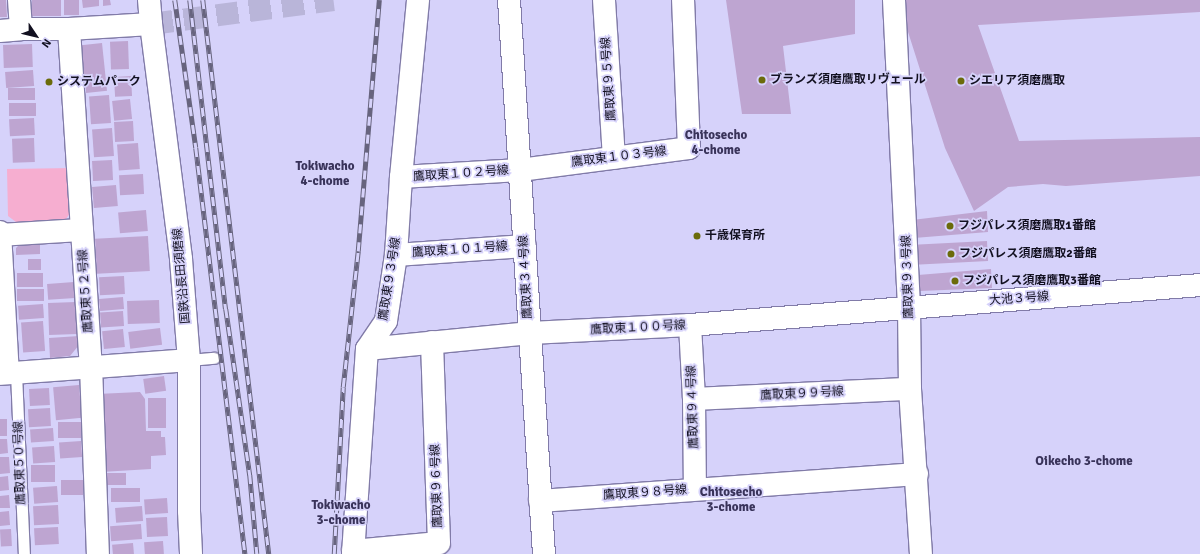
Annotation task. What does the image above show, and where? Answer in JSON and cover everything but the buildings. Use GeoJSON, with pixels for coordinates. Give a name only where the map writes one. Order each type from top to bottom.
{"type":"FeatureCollection","features":[{"type":"Feature","properties":{"kind":"street"},"geometry":{"type":"LineString","coordinates":[[19,0],[11,30],[69,29],[151,24]]}},
{"type":"Feature","properties":{"kind":"street","name":"国鉄沿長田須磨線"},"geometry":{"type":"LineString","coordinates":[[149,0],[181,259],[189,360],[189,512],[191,554]]}},
{"type":"Feature","properties":{"kind":"street","name":"鷹取東９３号線"},"geometry":{"type":"LineString","coordinates":[[363,349],[386,321],[396,255],[401,177],[418,0]]}},
{"type":"Feature","properties":{"kind":"street","name":"鷹取東３４号線"},"geometry":{"type":"LineString","coordinates":[[509,0],[544,554]]}},
{"type":"Feature","properties":{"kind":"street","name":"鷹取東９５号線"},"geometry":{"type":"LineString","coordinates":[[604,0],[614,158]]}},
{"type":"Feature","properties":{"kind":"street","name":"鷹取東１０３号線"},"geometry":{"type":"LineString","coordinates":[[520,170],[690,148],[683,0]]}},
{"type":"Feature","properties":{"kind":"street","name":"鷹取東９３号線"},"geometry":{"type":"LineString","coordinates":[[894,0],[909,307],[910,389],[917,474],[921,554]]}},
{"type":"Feature","properties":{"kind":"street","name":"鷹取東５２号線"},"geometry":{"type":"LineString","coordinates":[[69,29],[91,366],[98,554]]}},
{"type":"Feature","properties":{"kind":"street","name":"鷹取東１０２号線"},"geometry":{"type":"LineString","coordinates":[[401,177],[520,170]]}},
{"type":"Feature","properties":{"kind":"street"},"geometry":{"type":"LineString","coordinates":[[82,230],[0,234],[8,373],[189,360]]}},
{"type":"Feature","properties":{"kind":"street","name":"鷹取東１０１号線"},"geometry":{"type":"LineString","coordinates":[[396,255],[525,246]]}},
{"type":"Feature","properties":{"kind":"street","name":"大池３号線"},"geometry":{"type":"LineString","coordinates":[[909,307],[1200,285]]}},
{"type":"Feature","properties":{"kind":"street","name":"鷹取東１００号線"},"geometry":{"type":"LineString","coordinates":[[363,349],[530,334],[690,325],[909,307]]}},
{"type":"Feature","properties":{"kind":"street","name":"鷹取東９４号線"},"geometry":{"type":"LineString","coordinates":[[690,325],[694,399],[695,489]]}},
{"type":"Feature","properties":{"kind":"street","name":"鷹取東９６号線"},"geometry":{"type":"LineString","coordinates":[[354,552],[439,544],[432,342]]}},
{"type":"Feature","properties":{"kind":"street"},"geometry":{"type":"LineString","coordinates":[[354,552],[363,349]]}},
{"type":"Feature","properties":{"kind":"street","name":"鷹取東９９号線"},"geometry":{"type":"LineString","coordinates":[[694,399],[910,389]]}},
{"type":"Feature","properties":{"kind":"street","name":"鷹取東９８号線"},"geometry":{"type":"LineString","coordinates":[[540,501],[917,474]]}},
{"type":"Feature","properties":{"kind":"lane"},"geometry":{"type":"LineString","coordinates":[[189,360],[214,358]]}},
{"type":"Feature","properties":{"kind":"lane","name":"鷹取東５０号線"},"geometry":{"type":"LineString","coordinates":[[8,373],[24,554]]}},
{"type":"Feature","properties":{"kind":"shaded area"},"geometry":{"type":"Polygon","coordinates":[[[73,168],[73,209],[66,219],[20,225],[8,216],[7,169],[73,168]]]}},
{"type":"Feature","properties":{"kind":"tunnel"},"geometry":{"type":"LineString","coordinates":[[151,24],[333,0]]}},
{"type":"Feature","properties":{"kind":"railway"},"geometry":{"type":"LineString","coordinates":[[175,0],[196,148],[245,554]]}},
{"type":"Feature","properties":{"kind":"railway"},"geometry":{"type":"LineString","coordinates":[[190,0],[226,309],[250,475],[257,554]]}},
{"type":"Feature","properties":{"kind":"railway"},"geometry":{"type":"LineString","coordinates":[[203,0],[269,554]]}},
{"type":"Feature","properties":{"kind":"railway"},"geometry":{"type":"LineString","coordinates":[[334,554],[343,387],[358,251],[379,0]]}},
{"type":"Feature","properties":{"kind":"place","name":"ブランズ須磨鷹取リヴェール"},"geometry":{"type":"Point","coordinates":[762,80]}},
{"type":"Feature","properties":{"kind":"place","name":"シエリア須磨鷹取"},"geometry":{"type":"Point","coordinates":[961,81]}},
{"type":"Feature","properties":{"kind":"place","name":"システムパーク"},"geometry":{"type":"Point","coordinates":[49,82]}},
{"type":"Feature","properties":{"kind":"place","name":"フジパレス須磨鷹取1番館"},"geometry":{"type":"Point","coordinates":[950,226]}},
{"type":"Feature","properties":{"kind":"place","name":"千歳保育所"},"geometry":{"type":"Point","coordinates":[697,236]}},
{"type":"Feature","properties":{"kind":"place","name":"フジパレス須磨鷹取2番館"},"geometry":{"type":"Point","coordinates":[951,254]}},
{"type":"Feature","properties":{"kind":"place","name":"フジパレス須磨鷹取3番館"},"geometry":{"type":"Point","coordinates":[955,281]}},
{"type":"Feature","properties":{"kind":"district","name":"Chitosecho 4-chome"},"geometry":{"type":"Point","coordinates":[716,144]}},
{"type":"Feature","properties":{"kind":"district","name":"Tokiwacho 4-chome"},"geometry":{"type":"Point","coordinates":[325,174]}},
{"type":"Feature","properties":{"kind":"district","name":"Oikecho 3-chome"},"geometry":{"type":"Point","coordinates":[1084,461]}},
{"type":"Feature","properties":{"kind":"district","name":"Chitosecho 3-chome"},"geometry":{"type":"Point","coordinates":[731,500]}},
{"type":"Feature","properties":{"kind":"district","name":"Tokiwacho 3-chome"},"geometry":{"type":"Point","coordinates":[341,514]}}]}
